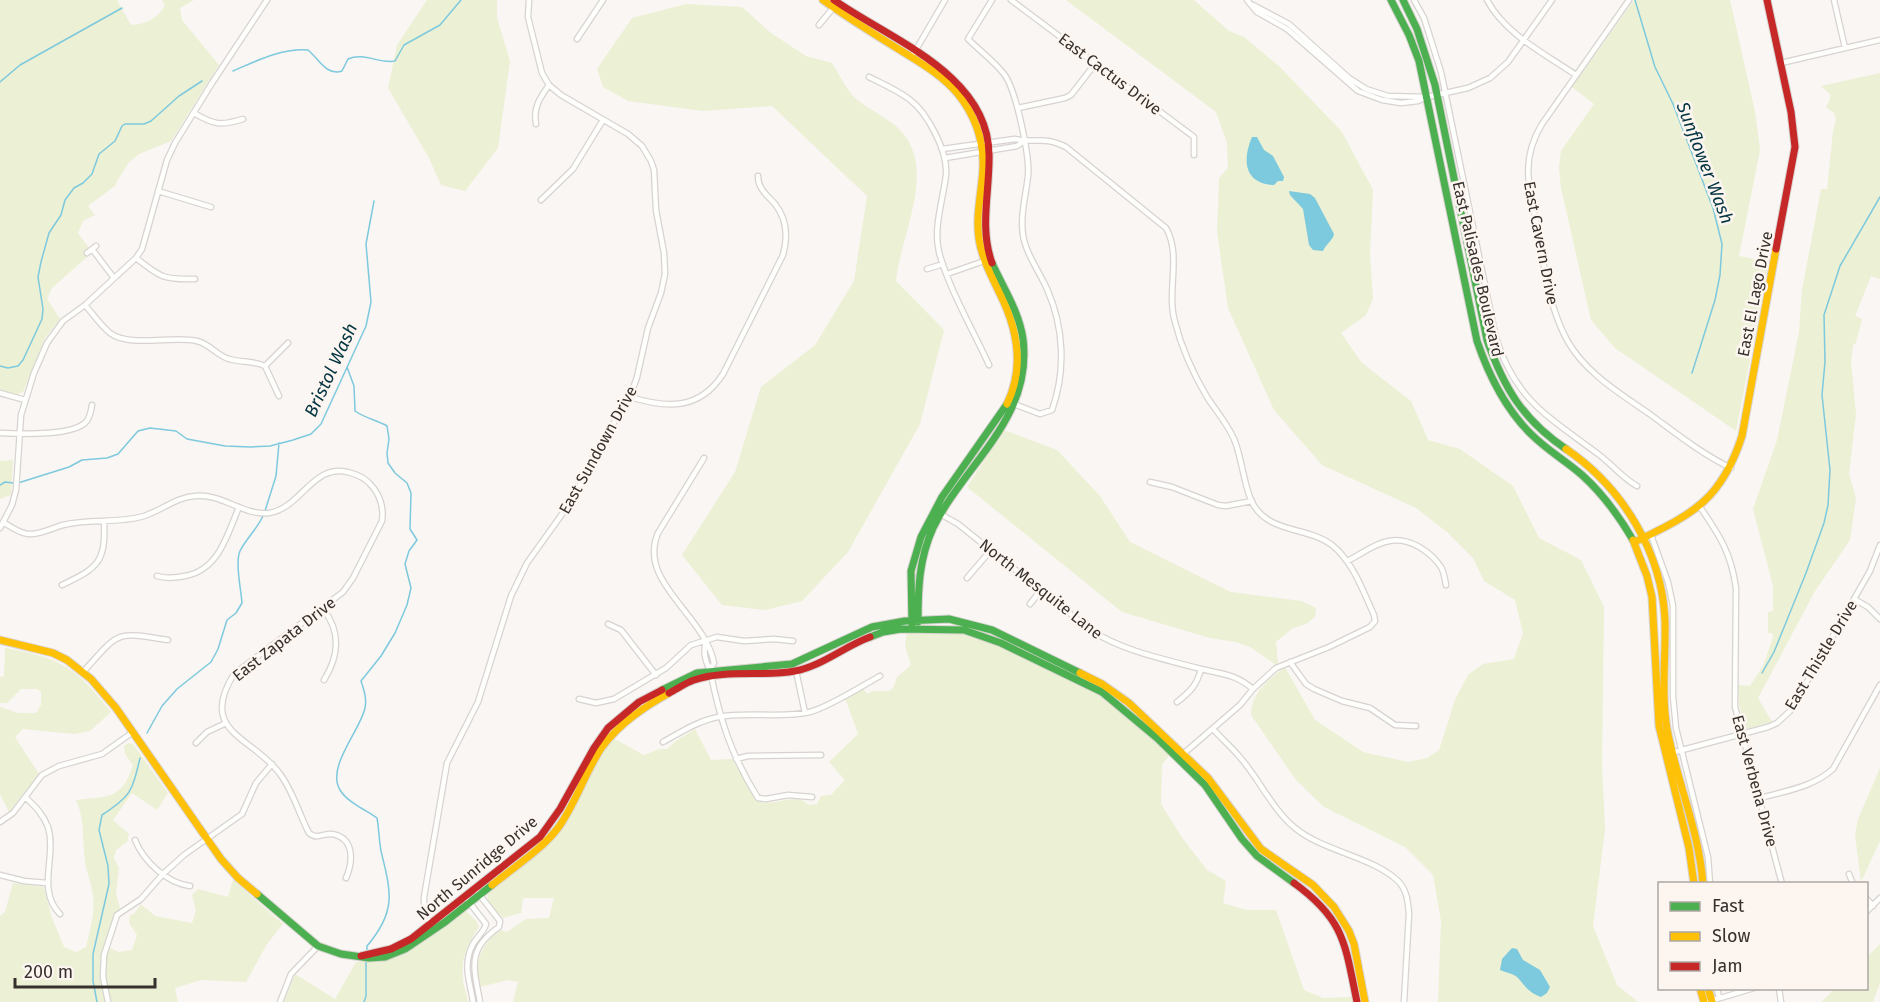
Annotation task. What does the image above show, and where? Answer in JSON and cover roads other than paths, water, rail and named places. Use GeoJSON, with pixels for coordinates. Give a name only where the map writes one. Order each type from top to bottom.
{"type":"FeatureCollection","features":[{"type":"Feature","properties":{"kind":"street"},"geometry":{"type":"LineString","coordinates":[[0,528],[12,505],[16,490],[19,434],[25,400],[47,342],[63,321],[85,305],[136,258],[146,241],[167,160],[175,143],[267,0]]}},
{"type":"Feature","properties":{"kind":"street"},"geometry":{"type":"LineString","coordinates":[[529,0],[528,17],[542,73],[549,85],[537,102],[534,113],[536,124]]}},
{"type":"Feature","properties":{"kind":"street"},"geometry":{"type":"LineString","coordinates":[[576,39],[603,0]]}},
{"type":"Feature","properties":{"kind":"street"},"geometry":{"type":"LineString","coordinates":[[822,0],[833,4],[946,72],[968,94],[985,127],[986,147],[991,169],[985,226],[988,260],[1016,311],[1023,338],[1023,373],[1003,426],[938,512],[920,540],[912,564],[915,624]]}},
{"type":"Feature","properties":{"kind":"street"},"geometry":{"type":"LineString","coordinates":[[913,54],[945,0]]}},
{"type":"Feature","properties":{"kind":"street"},"geometry":{"type":"LineString","coordinates":[[992,0],[968,39],[1005,74],[1013,90],[1029,168],[1022,221],[1023,234],[1054,306],[1060,330],[1061,367],[1059,383],[1050,412],[1038,413],[1011,403]]}},
{"type":"Feature","properties":{"kind":"street","name":"East Cactus Drive"},"geometry":{"type":"LineString","coordinates":[[1011,0],[1194,137],[1194,155]]}},
{"type":"Feature","properties":{"kind":"street","name":"East Palisades Boulevard"},"geometry":{"type":"LineString","coordinates":[[1391,0],[1404,24],[1419,61],[1477,341],[1489,374],[1498,393],[1531,434],[1599,491],[1616,512],[1634,543],[1648,578],[1656,633],[1656,708],[1708,857],[1710,882]]}},
{"type":"Feature","properties":{"kind":"street","name":"East Palisades Boulevard"},"geometry":{"type":"LineString","coordinates":[[1403,0],[1429,61],[1487,340],[1499,374],[1518,405],[1540,429],[1580,459],[1607,484],[1647,537],[1665,617],[1665,716],[1696,841],[1703,882]]}},
{"type":"Feature","properties":{"kind":"street"},"geometry":{"type":"LineString","coordinates":[[1414,0],[1424,18],[1434,47],[1446,93],[1494,327],[1504,361],[1514,380],[1534,406],[1637,486]]}},
{"type":"Feature","properties":{"kind":"street"},"geometry":{"type":"LineString","coordinates":[[1487,0],[1506,26],[1576,75]]}},
{"type":"Feature","properties":{"kind":"street"},"geometry":{"type":"LineString","coordinates":[[1250,1],[1289,24],[1352,84],[1388,96],[1427,97],[1468,88],[1490,78],[1508,62],[1552,0]]}},
{"type":"Feature","properties":{"kind":"street","name":"East Cavern Drive"},"geometry":{"type":"LineString","coordinates":[[1629,0],[1536,135],[1529,154],[1530,190],[1556,318],[1582,362],[1604,381],[1708,457],[1731,468]]}},
{"type":"Feature","properties":{"kind":"street","name":"East El Lago Drive"},"geometry":{"type":"LineString","coordinates":[[1634,543],[1677,523],[1700,507],[1716,491],[1731,468],[1742,436],[1795,156],[1793,125],[1767,0]]}},
{"type":"Feature","properties":{"kind":"street"},"geometry":{"type":"LineString","coordinates":[[1834,0],[1845,48]]}},
{"type":"Feature","properties":{"kind":"street"},"geometry":{"type":"LineString","coordinates":[[819,25],[833,4]]}},
{"type":"Feature","properties":{"kind":"street"},"geometry":{"type":"LineString","coordinates":[[1781,63],[1880,40]]}},
{"type":"Feature","properties":{"kind":"street"},"geometry":{"type":"LineString","coordinates":[[1018,108],[1071,95],[1095,64]]}},
{"type":"Feature","properties":{"kind":"street"},"geometry":{"type":"LineString","coordinates":[[869,77],[910,100],[921,111],[942,149],[946,172],[938,226],[939,251],[947,274],[990,365]]}},
{"type":"Feature","properties":{"kind":"street","name":"East Sundown Drive"},"geometry":{"type":"LineString","coordinates":[[432,927],[424,907],[424,897],[447,763],[478,702],[520,574],[565,513],[594,454],[630,397],[654,310],[664,284],[664,253],[658,227],[654,170],[651,161],[642,146],[628,134],[561,95],[549,85]]}},
{"type":"Feature","properties":{"kind":"street"},"geometry":{"type":"LineString","coordinates":[[194,113],[209,122],[219,124],[243,119]]}},
{"type":"Feature","properties":{"kind":"street"},"geometry":{"type":"LineString","coordinates":[[541,200],[573,169],[603,120]]}},
{"type":"Feature","properties":{"kind":"street"},"geometry":{"type":"LineString","coordinates":[[945,158],[1015,139],[1024,141],[1046,139],[1066,147],[1166,228],[1173,248],[1171,294],[1175,324],[1206,395],[1228,426],[1252,501],[1265,518],[1275,525],[1324,540],[1339,552],[1347,561],[1375,621],[1370,627],[1348,638],[1276,668],[1253,689],[1240,705],[1180,756]]}},
{"type":"Feature","properties":{"kind":"street"},"geometry":{"type":"LineString","coordinates":[[942,149],[986,147]]}},
{"type":"Feature","properties":{"kind":"street"},"geometry":{"type":"LineString","coordinates":[[630,397],[662,405],[682,404],[710,390],[723,374],[785,247],[784,221],[775,204],[761,189],[758,176]]}},
{"type":"Feature","properties":{"kind":"street"},"geometry":{"type":"LineString","coordinates":[[158,191],[211,207]]}},
{"type":"Feature","properties":{"kind":"street"},"geometry":{"type":"LineString","coordinates":[[87,253],[94,248],[114,278]]}},
{"type":"Feature","properties":{"kind":"street"},"geometry":{"type":"LineString","coordinates":[[136,258],[162,277],[171,280],[195,279]]}},
{"type":"Feature","properties":{"kind":"street"},"geometry":{"type":"LineString","coordinates":[[947,274],[988,260]]}},
{"type":"Feature","properties":{"kind":"street"},"geometry":{"type":"LineString","coordinates":[[927,269],[944,264]]}},
{"type":"Feature","properties":{"kind":"street"},"geometry":{"type":"LineString","coordinates":[[85,305],[111,334],[121,338],[197,340],[229,359],[254,361],[266,366],[279,396]]}},
{"type":"Feature","properties":{"kind":"street"},"geometry":{"type":"LineString","coordinates":[[266,366],[288,343]]}},
{"type":"Feature","properties":{"kind":"street"},"geometry":{"type":"LineString","coordinates":[[0,393],[25,400]]}},
{"type":"Feature","properties":{"kind":"street"},"geometry":{"type":"LineString","coordinates":[[0,433],[43,434],[80,426],[88,420],[92,405]]}},
{"type":"Feature","properties":{"kind":"street"},"geometry":{"type":"LineString","coordinates":[[704,458],[658,533],[653,550],[655,567],[661,579],[687,611],[710,646],[714,663],[711,673]]}},
{"type":"Feature","properties":{"kind":"street","name":"East Zapata Drive"},"geometry":{"type":"LineString","coordinates":[[226,723],[222,698],[234,674],[343,592],[353,578],[380,526],[382,512],[375,490],[361,477],[346,471],[332,472],[313,481],[282,509],[260,513],[239,507]]}},
{"type":"Feature","properties":{"kind":"street"},"geometry":{"type":"LineString","coordinates":[[1150,482],[1172,487],[1218,505],[1226,506],[1252,501]]}},
{"type":"Feature","properties":{"kind":"street"},"geometry":{"type":"LineString","coordinates":[[3,522],[21,532],[34,534],[63,525],[140,517],[193,496],[211,496],[239,507],[221,549],[207,567],[190,575],[172,579],[157,576]]}},
{"type":"Feature","properties":{"kind":"street","name":"East Verbena Drive"},"geometry":{"type":"LineString","coordinates":[[1700,507],[1723,540],[1737,588],[1735,694],[1741,735],[1781,882]]}},
{"type":"Feature","properties":{"kind":"street","name":"North Mesquite Lane"},"geometry":{"type":"LineString","coordinates":[[938,512],[958,524],[1092,631],[1111,643],[1201,669],[1227,673],[1244,681],[1253,689]]}},
{"type":"Feature","properties":{"kind":"street"},"geometry":{"type":"LineString","coordinates":[[62,585],[83,575],[98,562],[104,545],[104,521]]}},
{"type":"Feature","properties":{"kind":"street"},"geometry":{"type":"LineString","coordinates":[[1347,561],[1382,543],[1405,541],[1419,546],[1441,568],[1446,585]]}},
{"type":"Feature","properties":{"kind":"street","name":"East Thistle Drive"},"geometry":{"type":"LineString","coordinates":[[1673,752],[1741,735],[1777,723],[1790,711],[1870,571],[1880,546]]}},
{"type":"Feature","properties":{"kind":"street"},"geometry":{"type":"LineString","coordinates":[[967,578],[991,550]]}},
{"type":"Feature","properties":{"kind":"street"},"geometry":{"type":"LineString","coordinates":[[1030,604],[1041,590]]}},
{"type":"Feature","properties":{"kind":"street"},"geometry":{"type":"LineString","coordinates":[[1854,599],[1880,618]]}},
{"type":"Feature","properties":{"kind":"street"},"geometry":{"type":"LineString","coordinates":[[323,609],[333,624],[337,636],[334,658],[324,680]]}},
{"type":"Feature","properties":{"kind":"street"},"geometry":{"type":"LineString","coordinates":[[608,624],[621,630],[656,675]]}},
{"type":"Feature","properties":{"kind":"street","name":"North Sunridge Drive"},"geometry":{"type":"LineString","coordinates":[[711,673],[796,671],[854,643],[883,632],[915,624]]}},
{"type":"Feature","properties":{"kind":"street","name":"North Sunridge Drive"},"geometry":{"type":"LineString","coordinates":[[0,640],[60,654],[84,671],[98,685],[133,732],[220,859],[318,946],[336,953],[369,958],[394,955],[549,839],[564,817],[602,748],[622,725],[645,707],[693,680],[711,673],[792,664],[872,627],[915,624],[957,629],[984,636],[1102,692],[1208,778],[1261,849],[1313,885],[1334,907],[1354,944],[1365,1002]]}},
{"type":"Feature","properties":{"kind":"street"},"geometry":{"type":"LineString","coordinates":[[84,671],[109,643],[125,634],[168,640]]}},
{"type":"Feature","properties":{"kind":"street"},"geometry":{"type":"LineString","coordinates":[[579,699],[596,703],[614,699],[656,675],[691,645],[717,637],[744,641],[793,640]]}},
{"type":"Feature","properties":{"kind":"street"},"geometry":{"type":"LineString","coordinates":[[706,641],[705,656],[720,717],[736,759],[758,798],[788,795],[812,797]]}},
{"type":"Feature","properties":{"kind":"street"},"geometry":{"type":"LineString","coordinates":[[705,656],[713,655]]}},
{"type":"Feature","properties":{"kind":"street"},"geometry":{"type":"LineString","coordinates":[[1290,662],[1306,684],[1314,689],[1342,701],[1370,708],[1395,726],[1416,726]]}},
{"type":"Feature","properties":{"kind":"street"},"geometry":{"type":"LineString","coordinates":[[1177,702],[1191,691],[1198,681],[1201,669]]}},
{"type":"Feature","properties":{"kind":"street"},"geometry":{"type":"LineString","coordinates":[[796,671],[805,713]]}},
{"type":"Feature","properties":{"kind":"street"},"geometry":{"type":"LineString","coordinates":[[663,741],[699,723],[720,717],[813,711],[880,676]]}},
{"type":"Feature","properties":{"kind":"street"},"geometry":{"type":"LineString","coordinates":[[1760,798],[1804,786],[1820,779],[1833,769],[1880,686]]}},
{"type":"Feature","properties":{"kind":"street"},"geometry":{"type":"LineString","coordinates":[[196,743],[207,732],[226,723],[236,736],[272,764],[282,776],[309,833],[316,837],[331,834],[339,836],[348,845],[352,861],[346,878]]}},
{"type":"Feature","properties":{"kind":"street"},"geometry":{"type":"LineString","coordinates":[[1213,729],[1239,756],[1280,813],[1295,828],[1306,836],[1379,869],[1401,884],[1408,900],[1409,914],[1404,1002]]}},
{"type":"Feature","properties":{"kind":"street"},"geometry":{"type":"LineString","coordinates":[[0,822],[13,813],[39,777],[59,766],[102,754],[133,732]]}},
{"type":"Feature","properties":{"kind":"street","name":"East Palisades Boulevard"},"geometry":{"type":"LineString","coordinates":[[1673,752],[1694,882]]}},
{"type":"Feature","properties":{"kind":"street"},"geometry":{"type":"LineString","coordinates":[[736,759],[748,756],[821,755]]}},
{"type":"Feature","properties":{"kind":"street","name":"North Sunridge Drive"},"geometry":{"type":"LineString","coordinates":[[1180,756],[1210,792],[1242,839],[1257,856],[1311,895],[1332,917],[1345,943],[1357,1002]]}},
{"type":"Feature","properties":{"kind":"street"},"geometry":{"type":"LineString","coordinates":[[108,1002],[102,977],[104,955],[115,918],[121,911],[141,899],[163,874],[207,838],[242,814],[256,783],[272,764]]}},
{"type":"Feature","properties":{"kind":"street"},"geometry":{"type":"LineString","coordinates":[[25,797],[39,810],[48,830],[50,847],[47,883],[51,901],[60,914]]}},
{"type":"Feature","properties":{"kind":"street"},"geometry":{"type":"LineString","coordinates":[[135,840],[144,855],[163,874],[174,882],[190,886]]}},
{"type":"Feature","properties":{"kind":"street"},"geometry":{"type":"LineString","coordinates":[[1849,874],[1852,882]]}},
{"type":"Feature","properties":{"kind":"street"},"geometry":{"type":"LineString","coordinates":[[0,875],[24,881],[47,883]]}},
{"type":"Feature","properties":{"kind":"street"},"geometry":{"type":"LineString","coordinates":[[478,892],[500,924],[480,947],[474,963],[474,977],[480,1002]]}},
{"type":"Feature","properties":{"kind":"street"},"geometry":{"type":"LineString","coordinates":[[1868,910],[1880,898]]}},
{"type":"Feature","properties":{"kind":"street"},"geometry":{"type":"LineString","coordinates":[[467,900],[491,933]]}},
{"type":"Feature","properties":{"kind":"street"},"geometry":{"type":"LineString","coordinates":[[1868,900],[1873,906]]}},
{"type":"Feature","properties":{"kind":"street"},"geometry":{"type":"LineString","coordinates":[[481,918],[491,910]]}},
{"type":"Feature","properties":{"kind":"street"},"geometry":{"type":"LineString","coordinates":[[472,1002],[466,971],[467,959],[471,946],[485,927]]}},
{"type":"Feature","properties":{"kind":"street"},"geometry":{"type":"LineString","coordinates":[[280,1002],[291,974],[318,946]]}},
{"type":"Feature","properties":{"kind":"street"},"geometry":{"type":"LineString","coordinates":[[1717,990],[1719,998]]}},
{"type":"Feature","properties":{"kind":"street"},"geometry":{"type":"LineString","coordinates":[[1708,1001],[1747,990]]}},
{"type":"Feature","properties":{"kind":"water"},"geometry":{"type":"Polygon","coordinates":[[[1252,137],[1257,137],[1264,150],[1273,156],[1284,177],[1283,181],[1278,181],[1274,185],[1264,184],[1251,175],[1248,169],[1247,154],[1252,137]]]}},
{"type":"Feature","properties":{"kind":"water"},"geometry":{"type":"Polygon","coordinates":[[[1289,191],[1310,194],[1315,198],[1334,234],[1323,251],[1313,250],[1309,245],[1303,209],[1289,191]]]}},
{"type":"Feature","properties":{"kind":"water"},"geometry":{"type":"Polygon","coordinates":[[[1512,948],[1517,949],[1523,960],[1540,970],[1550,987],[1547,993],[1541,997],[1528,989],[1516,976],[1500,970],[1502,959],[1512,948]]]}},
{"type":"Feature","properties":{"kind":"waterway"},"geometry":{"type":"LineString","coordinates":[[233,71],[269,56],[298,50],[308,50],[323,66],[336,72],[342,71],[348,59],[354,57],[395,61],[404,45],[440,25],[461,0]]}},
{"type":"Feature","properties":{"kind":"waterway","name":"Sunflower Wash"},"geometry":{"type":"LineString","coordinates":[[1635,0],[1655,67],[1673,104],[1713,208],[1722,244],[1720,275],[1715,300],[1692,373]]}},
{"type":"Feature","properties":{"kind":"waterway"},"geometry":{"type":"LineString","coordinates":[[0,82],[20,65],[122,8]]}},
{"type":"Feature","properties":{"kind":"waterway"},"geometry":{"type":"LineString","coordinates":[[0,366],[8,368],[18,366],[42,319],[43,309],[38,277],[49,233],[61,215],[65,200],[74,188],[92,174],[99,154],[115,141],[122,126],[151,121],[179,96],[202,81]]}},
{"type":"Feature","properties":{"kind":"waterway"},"geometry":{"type":"LineString","coordinates":[[1762,673],[1774,652],[1806,573],[1828,505],[1830,470],[1822,395],[1825,362],[1824,315],[1840,266],[1880,197]]}},
{"type":"Feature","properties":{"kind":"waterway","name":"Bristol Wash"},"geometry":{"type":"LineString","coordinates":[[18,483],[69,467],[82,460],[107,458],[118,454],[138,431],[150,428],[176,431],[187,439],[225,446],[251,447],[270,446],[311,434],[321,424],[366,326],[371,302],[366,244],[374,201]]}},
{"type":"Feature","properties":{"kind":"waterway"},"geometry":{"type":"LineString","coordinates":[[347,367],[354,386],[355,411],[387,426],[388,463],[395,473],[407,483],[411,493],[410,529],[417,540],[409,551],[405,564],[411,588],[407,605],[395,633],[381,656],[361,681],[365,708],[337,771],[337,781],[343,794],[377,818],[389,901],[383,922],[367,946],[367,951]]}},
{"type":"Feature","properties":{"kind":"waterway"},"geometry":{"type":"LineString","coordinates":[[265,511],[276,476],[279,443]]}},
{"type":"Feature","properties":{"kind":"waterway","name":"Bristol Wash"},"geometry":{"type":"LineString","coordinates":[[0,485],[5,482],[13,483]]}},
{"type":"Feature","properties":{"kind":"waterway"},"geometry":{"type":"LineString","coordinates":[[147,733],[162,706],[177,689],[211,662],[218,649],[227,620],[236,613],[242,603],[238,569],[240,551],[263,516]]}},
{"type":"Feature","properties":{"kind":"waterway"},"geometry":{"type":"LineString","coordinates":[[97,1002],[93,981],[93,954],[109,884],[108,866],[99,830],[102,815],[125,798],[129,792],[140,758]]}},
{"type":"Feature","properties":{"kind":"waterway"},"geometry":{"type":"LineString","coordinates":[[364,1002],[366,961]]}}]}
